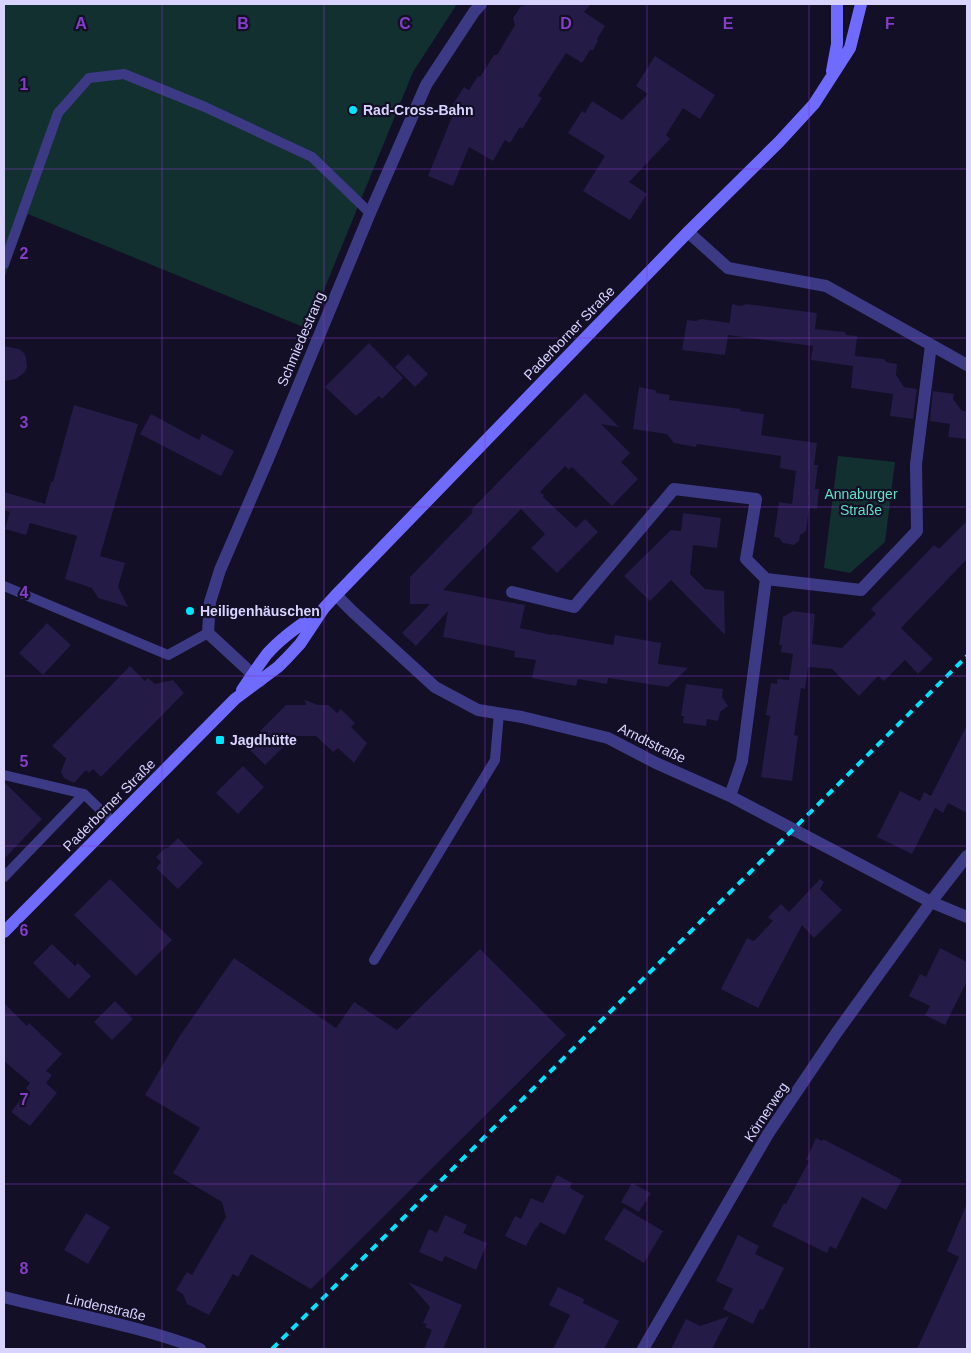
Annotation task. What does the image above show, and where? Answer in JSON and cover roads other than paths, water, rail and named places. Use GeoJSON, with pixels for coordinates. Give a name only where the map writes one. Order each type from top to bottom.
{"type":"FeatureCollection","features":[{"type":"Feature","properties":{"kind":"main road","name":"Paderborner Straße"},"geometry":{"type":"LineString","coordinates":[[832,76],[837,44],[837,4]]}},
{"type":"Feature","properties":{"kind":"main road","name":"Paderborner Straße"},"geometry":{"type":"LineString","coordinates":[[5,930],[256,678],[278,667],[300,644],[324,608],[336,595],[688,232],[779,142],[814,104],[850,48],[861,4]]}},
{"type":"Feature","properties":{"kind":"street","name":"Schmiedestrang"},"geometry":{"type":"LineString","coordinates":[[208,634],[210,602],[220,570],[268,460],[370,214],[426,85],[481,4]]}},
{"type":"Feature","properties":{"kind":"street"},"geometry":{"type":"LineString","coordinates":[[688,232],[728,268],[826,286],[967,365]]}},
{"type":"Feature","properties":{"kind":"street"},"geometry":{"type":"LineString","coordinates":[[512,592],[574,607],[674,489],[756,499],[746,559],[766,579],[861,590],[917,532],[916,464],[930,345]]}},
{"type":"Feature","properties":{"kind":"street"},"geometry":{"type":"LineString","coordinates":[[730,796],[742,761],[766,579]]}},
{"type":"Feature","properties":{"kind":"street","name":"Arndtstraße"},"geometry":{"type":"LineString","coordinates":[[336,595],[436,687],[478,710],[522,717],[608,738],[656,763],[730,796],[931,902],[967,917]]}},
{"type":"Feature","properties":{"kind":"street"},"geometry":{"type":"LineString","coordinates":[[208,634],[256,678]]}},
{"type":"Feature","properties":{"kind":"street","name":"Körnerweg"},"geometry":{"type":"LineString","coordinates":[[643,1349],[768,1134],[837,1032],[931,902],[967,856]]}},
{"type":"Feature","properties":{"kind":"street","name":"Lindenstraße"},"geometry":{"type":"LineString","coordinates":[[4,1298],[135,1328],[171,1344],[200,1349]]}},
{"type":"Feature","properties":{"kind":"lane"},"geometry":{"type":"LineString","coordinates":[[4,264],[58,112],[89,78],[124,74],[205,107],[312,157],[370,214]]}},
{"type":"Feature","properties":{"kind":"lane"},"geometry":{"type":"LineString","coordinates":[[4,586],[168,655],[208,634]]}},
{"type":"Feature","properties":{"kind":"lane"},"geometry":{"type":"LineString","coordinates":[[374,960],[495,760],[499,713]]}},
{"type":"Feature","properties":{"kind":"lane"},"geometry":{"type":"LineString","coordinates":[[4,775],[84,794],[113,822]]}},
{"type":"Feature","properties":{"kind":"lane"},"geometry":{"type":"LineString","coordinates":[[4,877],[84,794]]}},
{"type":"Feature","properties":{"kind":"railway"},"geometry":{"type":"LineString","coordinates":[[272,1349],[967,656]]}},
{"type":"Feature","properties":{"kind":"place","name":"Rad-Cross-Bahn"},"geometry":{"type":"Point","coordinates":[353,110]}},
{"type":"Feature","properties":{"kind":"place","name":"Heiligenhäuschen"},"geometry":{"type":"Point","coordinates":[190,611]}},
{"type":"Feature","properties":{"kind":"place","name":"Jagdhütte"},"geometry":{"type":"Point","coordinates":[220,740]}},
{"type":"Feature","properties":{"kind":"park label","name":"Annaburger Straße"},"geometry":{"type":"Point","coordinates":[861,502]}}]}
